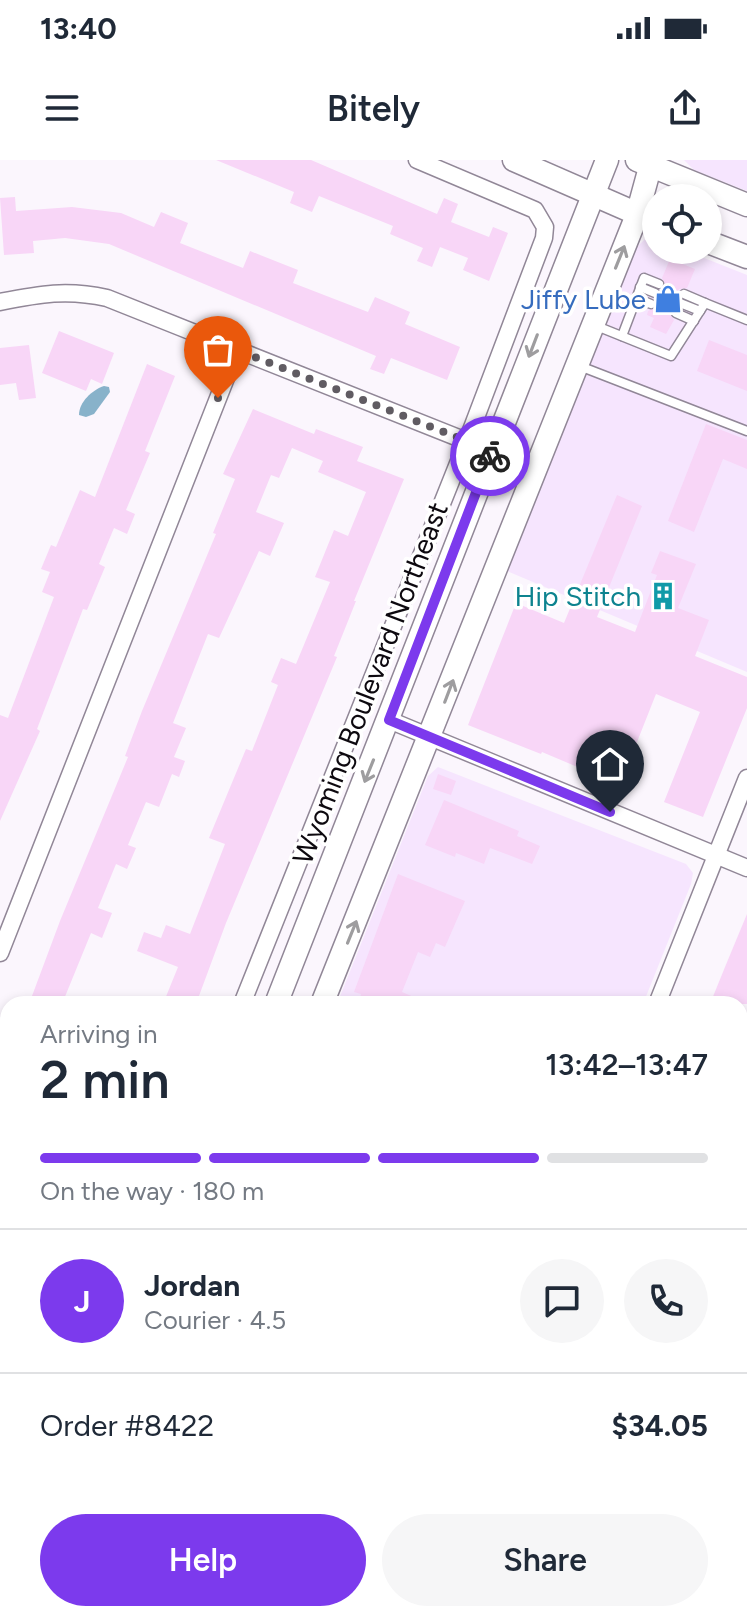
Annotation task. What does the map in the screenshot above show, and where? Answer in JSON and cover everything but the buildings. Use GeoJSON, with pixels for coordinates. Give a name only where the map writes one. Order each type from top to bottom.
{"type":"FeatureCollection","features":[{"type":"Feature","properties":{"kind":"main road"},"geometry":{"type":"LineString","coordinates":[[514,160],[642,216]]}},
{"type":"Feature","properties":{"kind":"main road","name":"Wyoming Boulevard Northeast"},"geometry":{"type":"LineString","coordinates":[[279,996],[607,160]]}},
{"type":"Feature","properties":{"kind":"main road"},"geometry":{"type":"LineString","coordinates":[[646,184],[646,162],[747,205]]}},
{"type":"Feature","properties":{"kind":"main road"},"geometry":{"type":"LineString","coordinates":[[325,996],[592,324],[642,228]]}},
{"type":"Feature","properties":{"kind":"main road"},"geometry":{"type":"LineString","coordinates":[[722,247],[747,257]]}},
{"type":"Feature","properties":{"kind":"street"},"geometry":{"type":"LineString","coordinates":[[245,996],[467,441],[544,238],[545,227],[535,210],[417,160]]}},
{"type":"Feature","properties":{"kind":"street"},"geometry":{"type":"LineString","coordinates":[[0,302],[50,292],[79,292],[107,298],[534,468]]}},
{"type":"Feature","properties":{"kind":"street"},"geometry":{"type":"LineString","coordinates":[[0,953],[237,350]]}},
{"type":"Feature","properties":{"kind":"street"},"geometry":{"type":"LineString","coordinates":[[389,720],[747,868]]}},
{"type":"Feature","properties":{"kind":"street"},"geometry":{"type":"LineString","coordinates":[[660,996],[747,778]]}},
{"type":"Feature","properties":{"kind":"lane"},"geometry":{"type":"LineString","coordinates":[[622,336],[644,278],[657,289]]}},
{"type":"Feature","properties":{"kind":"lane"},"geometry":{"type":"LineString","coordinates":[[636,298],[651,304]]}},
{"type":"Feature","properties":{"kind":"lane"},"geometry":{"type":"LineString","coordinates":[[682,299],[747,320]]}},
{"type":"Feature","properties":{"kind":"lane"},"geometry":{"type":"LineString","coordinates":[[592,324],[671,356],[703,307]]}},
{"type":"Feature","properties":{"kind":"lane"},"geometry":{"type":"LineString","coordinates":[[676,313],[694,321]]}},
{"type":"Feature","properties":{"kind":"lane"},"geometry":{"type":"LineString","coordinates":[[577,364],[747,431]]}},
{"type":"Feature","properties":{"kind":"shaded area"},"geometry":{"type":"Polygon","coordinates":[[[684,160],[747,160],[747,191],[694,170],[684,160]]]}},
{"type":"Feature","properties":{"kind":"shaded area"},"geometry":{"type":"Polygon","coordinates":[[[642,242],[642,264],[719,264],[747,275],[747,672],[507,571],[637,247],[642,242]]]}},
{"type":"Feature","properties":{"kind":"shaded area"},"geometry":{"type":"Polygon","coordinates":[[[438,767],[686,864],[693,873],[691,884],[646,996],[340,996],[428,776],[438,767]]]}},
{"type":"Feature","properties":{"kind":"water"},"geometry":{"type":"Polygon","coordinates":[[[104,386],[109,387],[110,392],[94,414],[86,417],[79,415],[87,397],[104,386]]]}},
{"type":"Feature","properties":{"kind":"way so far"},"geometry":{"type":"LineString","coordinates":[[218,398],[237,350],[492,451],[490,456]]}},
{"type":"Feature","properties":{"kind":"place","name":"Jiffy Lube"},"geometry":{"type":"Point","coordinates":[668,299]}},
{"type":"Feature","properties":{"kind":"place","name":"Hip Stitch"},"geometry":{"type":"Point","coordinates":[663,596]}},
{"type":"Feature","properties":{"kind":"route"},"geometry":{"type":"LineString","coordinates":[[490,456],[389,720],[610,812]]}}]}
